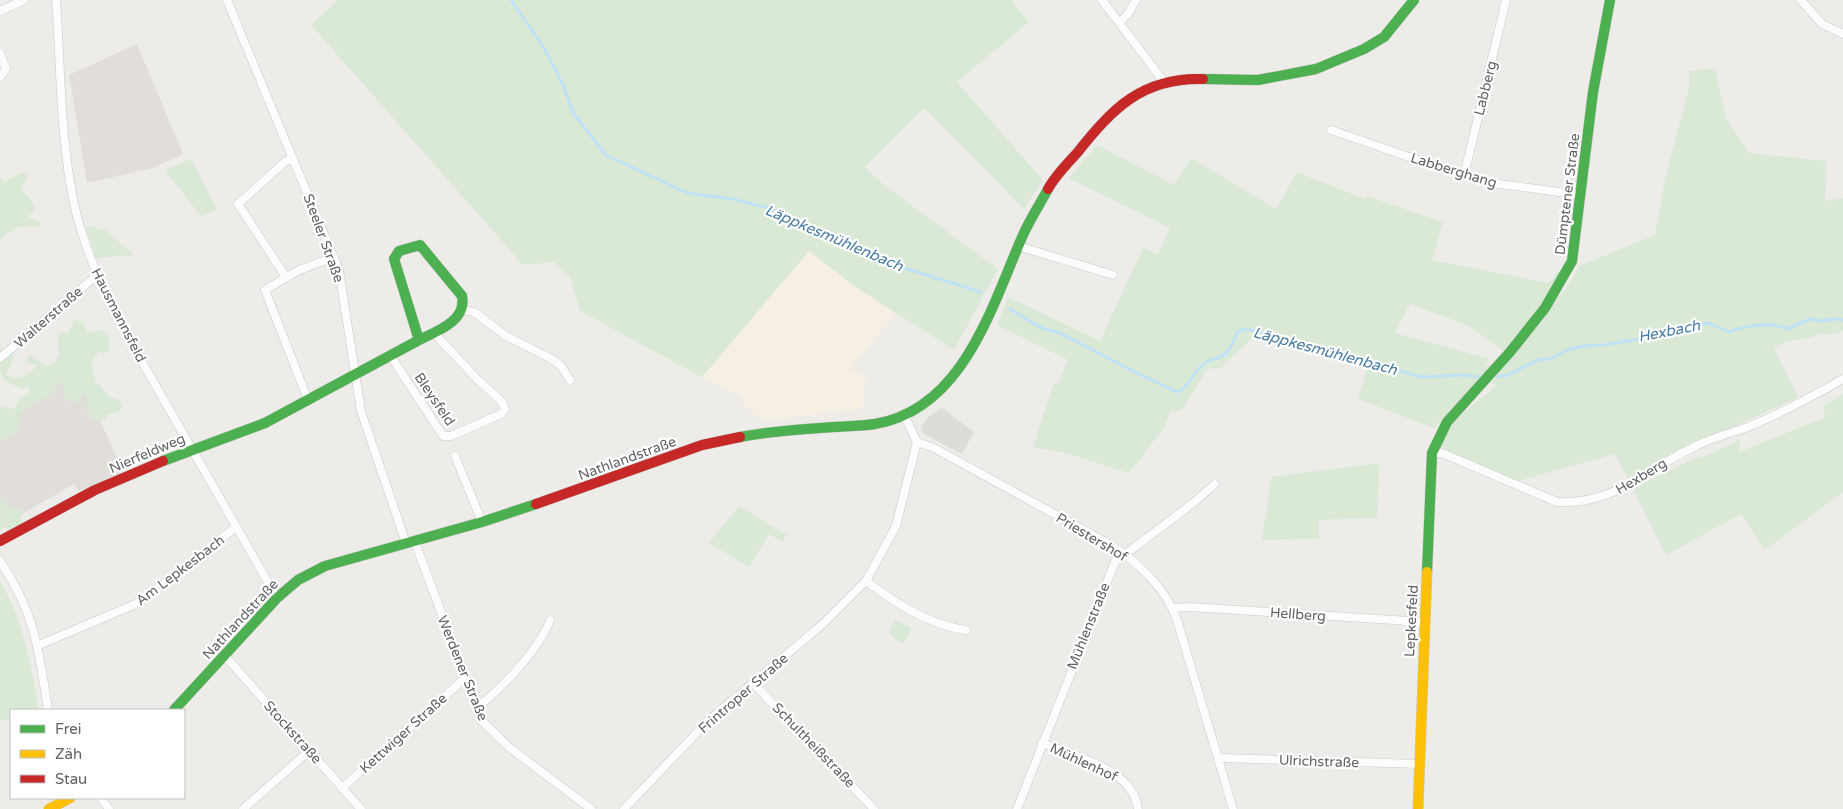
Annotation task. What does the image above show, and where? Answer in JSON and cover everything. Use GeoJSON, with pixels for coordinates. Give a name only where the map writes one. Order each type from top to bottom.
{"type":"FeatureCollection","features":[{"type":"Feature","properties":{"kind":"street"},"geometry":{"type":"LineString","coordinates":[[0,11],[24,0]]}},
{"type":"Feature","properties":{"kind":"street","name":"Hausmannsfeld"},"geometry":{"type":"LineString","coordinates":[[56,0],[71,184],[79,223],[97,275],[117,318],[277,598]]}},
{"type":"Feature","properties":{"kind":"street","name":"Steeler Straße"},"geometry":{"type":"LineString","coordinates":[[228,0],[334,257],[344,292],[364,422],[410,542]]}},
{"type":"Feature","properties":{"kind":"street"},"geometry":{"type":"LineString","coordinates":[[1102,0],[1164,82]]}},
{"type":"Feature","properties":{"kind":"street"},"geometry":{"type":"LineString","coordinates":[[1120,22],[1128,14],[1136,0]]}},
{"type":"Feature","properties":{"kind":"street","name":"Nathlandstraße"},"geometry":{"type":"LineString","coordinates":[[175,709],[277,598],[298,580],[325,566],[482,522],[702,445],[738,436],[782,430],[854,426],[883,422],[904,415],[935,394],[958,370],[981,332],[1018,246],[1050,185],[1104,119],[1136,94],[1164,82],[1180,78],[1258,80],[1316,69],[1364,49],[1384,37],[1414,0]]}},
{"type":"Feature","properties":{"kind":"street","name":"Labberg"},"geometry":{"type":"LineString","coordinates":[[1464,176],[1506,0]]}},
{"type":"Feature","properties":{"kind":"street","name":"Dümptener Straße"},"geometry":{"type":"LineString","coordinates":[[1437,435],[1502,362],[1563,281],[1572,261],[1593,92],[1610,0]]}},
{"type":"Feature","properties":{"kind":"street"},"geometry":{"type":"LineString","coordinates":[[1801,0],[1822,24],[1843,34]]}},
{"type":"Feature","properties":{"kind":"street"},"geometry":{"type":"LineString","coordinates":[[0,54],[6,69],[0,77]]}},
{"type":"Feature","properties":{"kind":"street","name":"Labberghang"},"geometry":{"type":"LineString","coordinates":[[1331,130],[1492,184],[1581,195]]}},
{"type":"Feature","properties":{"kind":"street"},"geometry":{"type":"LineString","coordinates":[[286,277],[238,204],[286,161],[293,158]]}},
{"type":"Feature","properties":{"kind":"street"},"geometry":{"type":"LineString","coordinates":[[356,374],[419,340],[456,319],[463,310],[462,296],[422,246],[397,252],[394,259],[419,340]]}},
{"type":"Feature","properties":{"kind":"street"},"geometry":{"type":"LineString","coordinates":[[1018,246],[1114,275]]}},
{"type":"Feature","properties":{"kind":"street"},"geometry":{"type":"LineString","coordinates":[[308,400],[265,290],[286,277],[334,257]]}},
{"type":"Feature","properties":{"kind":"street","name":"Walterstraße"},"geometry":{"type":"LineString","coordinates":[[0,358],[97,275]]}},
{"type":"Feature","properties":{"kind":"street"},"geometry":{"type":"LineString","coordinates":[[463,310],[474,312],[506,336],[552,359],[561,366],[570,380]]}},
{"type":"Feature","properties":{"kind":"street","name":"Bleysfeld"},"geometry":{"type":"LineString","coordinates":[[390,355],[443,436],[451,436],[501,414],[505,409],[502,402],[476,378],[433,332]]}},
{"type":"Feature","properties":{"kind":"street","name":"Nierfeldweg"},"geometry":{"type":"LineString","coordinates":[[0,541],[82,496],[192,449],[258,427],[356,374]]}},
{"type":"Feature","properties":{"kind":"street","name":"Hexberg"},"geometry":{"type":"LineString","coordinates":[[1432,453],[1442,454],[1557,502],[1577,503],[1597,499],[1616,492],[1692,448],[1748,427],[1796,405],[1843,379]]}},
{"type":"Feature","properties":{"kind":"street"},"geometry":{"type":"LineString","coordinates":[[904,415],[917,442]]}},
{"type":"Feature","properties":{"kind":"street","name":"Lepkesfeld"},"geometry":{"type":"LineString","coordinates":[[1418,809],[1432,453],[1437,435]]}},
{"type":"Feature","properties":{"kind":"street","name":"Priestershof"},"geometry":{"type":"LineString","coordinates":[[917,442],[934,448],[1125,554],[1160,591],[1173,608],[1233,809]]}},
{"type":"Feature","properties":{"kind":"street","name":"Frintroper Straße"},"geometry":{"type":"LineString","coordinates":[[624,809],[704,725],[834,614],[866,581],[896,526],[917,442]]}},
{"type":"Feature","properties":{"kind":"street"},"geometry":{"type":"LineString","coordinates":[[455,456],[482,522]]}},
{"type":"Feature","properties":{"kind":"street","name":"Mühlenstraße"},"geometry":{"type":"LineString","coordinates":[[1017,809],[1115,562],[1216,484]]}},
{"type":"Feature","properties":{"kind":"street","name":"Am Lepkesbach"},"geometry":{"type":"LineString","coordinates":[[39,645],[138,603],[236,527]]}},
{"type":"Feature","properties":{"kind":"street","name":"Werdener Straße"},"geometry":{"type":"LineString","coordinates":[[410,542],[481,720],[494,734],[591,809]]}},
{"type":"Feature","properties":{"kind":"street"},"geometry":{"type":"LineString","coordinates":[[0,561],[21,595],[30,614],[39,645],[48,709]]}},
{"type":"Feature","properties":{"kind":"street"},"geometry":{"type":"LineString","coordinates":[[866,581],[890,599],[946,627],[966,630]]}},
{"type":"Feature","properties":{"kind":"street","name":"Hellberg"},"geometry":{"type":"LineString","coordinates":[[1173,608],[1190,607],[1424,622]]}},
{"type":"Feature","properties":{"kind":"street"},"geometry":{"type":"LineString","coordinates":[[477,707],[492,696],[544,636],[550,620]]}},
{"type":"Feature","properties":{"kind":"street","name":"Stockstraße"},"geometry":{"type":"LineString","coordinates":[[225,656],[361,809]]}},
{"type":"Feature","properties":{"kind":"street","name":"Kettwiger Straße"},"geometry":{"type":"LineString","coordinates":[[342,788],[465,678]]}},
{"type":"Feature","properties":{"kind":"street","name":"Schultheißstraße"},"geometry":{"type":"LineString","coordinates":[[753,682],[874,809]]}},
{"type":"Feature","properties":{"kind":"street","name":"Mühlenhof"},"geometry":{"type":"LineString","coordinates":[[1042,743],[1111,771],[1132,790],[1138,809]]}},
{"type":"Feature","properties":{"kind":"street"},"geometry":{"type":"LineString","coordinates":[[243,809],[309,751]]}},
{"type":"Feature","properties":{"kind":"street","name":"Ulrichstraße"},"geometry":{"type":"LineString","coordinates":[[1218,758],[1420,764]]}},
{"type":"Feature","properties":{"kind":"street"},"geometry":{"type":"LineString","coordinates":[[50,809],[68,799]]}},
{"type":"Feature","properties":{"kind":"street"},"geometry":{"type":"LineString","coordinates":[[101,799],[109,809]]}},
{"type":"Feature","properties":{"kind":"shaded area"},"geometry":{"type":"Polygon","coordinates":[[[137,44],[183,154],[153,168],[87,183],[69,75],[137,44]]]}},
{"type":"Feature","properties":{"kind":"shaded area"},"geometry":{"type":"Polygon","coordinates":[[[809,251],[853,285],[896,314],[850,369],[868,378],[864,384],[863,409],[764,421],[741,403],[741,397],[702,377],[809,251]]]}},
{"type":"Feature","properties":{"kind":"shaded area"},"geometry":{"type":"Polygon","coordinates":[[[73,360],[124,474],[78,491],[74,484],[0,527],[0,420],[73,360]]]}},
{"type":"Feature","properties":{"kind":"shaded area"},"geometry":{"type":"Polygon","coordinates":[[[942,408],[974,432],[962,454],[924,434],[921,429],[927,418],[942,408]]]}},
{"type":"Feature","properties":{"kind":"green space"},"geometry":{"type":"Polygon","coordinates":[[[338,0],[1011,0],[1029,22],[957,82],[1043,180],[1024,209],[924,108],[865,167],[884,185],[998,269],[954,350],[853,285],[809,251],[702,377],[580,311],[570,277],[554,262],[523,265],[311,25],[338,0]]]}},
{"type":"Feature","properties":{"kind":"green space"},"geometry":{"type":"Polygon","coordinates":[[[1715,68],[1726,119],[1749,153],[1826,161],[1825,201],[1843,198],[1843,331],[1830,335],[1820,333],[1816,336],[1785,342],[1774,349],[1798,397],[1729,429],[1695,441],[1655,463],[1630,482],[1615,454],[1518,481],[1450,453],[1446,449],[1444,451],[1440,446],[1439,435],[1446,439],[1448,432],[1459,417],[1497,385],[1491,383],[1572,280],[1579,266],[1655,235],[1665,179],[1689,88],[1689,71],[1715,68]]]}},
{"type":"Feature","properties":{"kind":"green space"},"geometry":{"type":"Polygon","coordinates":[[[1097,145],[1174,185],[1191,158],[1276,209],[1297,172],[1365,199],[1367,196],[1443,222],[1432,260],[1549,283],[1557,272],[1566,270],[1551,294],[1507,353],[1469,326],[1410,304],[1395,333],[1490,359],[1485,365],[1491,365],[1434,428],[1358,399],[1367,369],[1254,336],[1221,368],[1207,369],[1182,410],[1170,412],[1164,428],[1129,473],[1066,453],[1033,447],[1054,382],[1058,384],[1068,360],[997,325],[1008,297],[1100,341],[1143,248],[1158,255],[1170,228],[1069,178],[1097,145]]]}},
{"type":"Feature","properties":{"kind":"green space"},"geometry":{"type":"Polygon","coordinates":[[[191,159],[217,210],[201,216],[165,170],[191,159]]]}},
{"type":"Feature","properties":{"kind":"green space"},"geometry":{"type":"Polygon","coordinates":[[[22,172],[28,176],[22,187],[22,192],[29,197],[36,209],[28,217],[41,222],[40,226],[19,227],[5,235],[0,241],[0,177],[5,182],[22,172]]]}},
{"type":"Feature","properties":{"kind":"green space"},"geometry":{"type":"Polygon","coordinates":[[[91,226],[101,230],[104,229],[134,255],[96,258],[86,227],[91,226]]]}},
{"type":"Feature","properties":{"kind":"green space"},"geometry":{"type":"Polygon","coordinates":[[[74,320],[81,321],[88,332],[102,330],[108,335],[110,350],[104,353],[99,352],[93,360],[92,367],[96,384],[100,385],[110,397],[119,400],[122,406],[119,412],[107,415],[106,420],[94,420],[88,413],[86,394],[82,395],[76,403],[66,398],[64,395],[65,381],[59,383],[48,396],[18,414],[21,421],[18,429],[0,441],[0,406],[16,408],[19,399],[29,393],[28,386],[24,389],[9,383],[3,378],[0,363],[4,359],[0,359],[0,344],[2,351],[12,354],[12,363],[6,375],[19,378],[38,365],[28,363],[26,360],[30,355],[47,366],[54,363],[60,354],[57,344],[60,332],[68,333],[74,320]]]}},
{"type":"Feature","properties":{"kind":"green space"},"geometry":{"type":"Polygon","coordinates":[[[1843,394],[1843,492],[1765,550],[1741,514],[1666,555],[1633,489],[1699,456],[1702,458],[1740,440],[1739,452],[1826,417],[1822,407],[1843,394]]]}},
{"type":"Feature","properties":{"kind":"green space"},"geometry":{"type":"Polygon","coordinates":[[[1379,463],[1377,518],[1319,520],[1319,539],[1262,540],[1271,477],[1379,463]]]}},
{"type":"Feature","properties":{"kind":"green space"},"geometry":{"type":"Polygon","coordinates":[[[1,495],[11,508],[21,509],[22,523],[11,529],[3,527],[0,532],[1,495]]]}},
{"type":"Feature","properties":{"kind":"green space"},"geometry":{"type":"Polygon","coordinates":[[[739,506],[787,535],[782,542],[769,534],[749,567],[709,543],[739,506]]]}},
{"type":"Feature","properties":{"kind":"green space"},"geometry":{"type":"Polygon","coordinates":[[[0,581],[15,611],[25,643],[39,709],[10,709],[10,718],[0,721],[0,581]]]}},
{"type":"Feature","properties":{"kind":"green space"},"geometry":{"type":"Polygon","coordinates":[[[895,620],[912,628],[904,644],[891,636],[889,631],[895,620]]]}},
{"type":"Feature","properties":{"kind":"waterway","name":"Läppkesmühlenbach"},"geometry":{"type":"LineString","coordinates":[[511,0],[544,48],[563,85],[573,113],[606,155],[687,193],[733,199],[769,208],[891,264],[981,292]]}},
{"type":"Feature","properties":{"kind":"waterway","name":"Läppkesmühlenbach"},"geometry":{"type":"LineString","coordinates":[[1010,309],[1045,329],[1062,334],[1177,392],[1184,387],[1203,364],[1227,352],[1238,331],[1247,329],[1421,377],[1464,375],[1479,377]]}},
{"type":"Feature","properties":{"kind":"waterway","name":"Hexbach"},"geometry":{"type":"LineString","coordinates":[[1497,376],[1506,376],[1538,360],[1550,359],[1567,350],[1673,333],[1677,330],[1697,328],[1702,324],[1709,323],[1729,332],[1758,325],[1773,325],[1787,329],[1810,319],[1821,321],[1843,320]]}},
{"type":"Feature","properties":{"kind":"traffic: fast"},"geometry":{"type":"LineString","coordinates":[[1203,79],[1258,80],[1316,69],[1364,49],[1384,37],[1414,0]]}},
{"type":"Feature","properties":{"kind":"traffic: fast"},"geometry":{"type":"LineString","coordinates":[[1427,572],[1432,453],[1447,422],[1510,352],[1545,308],[1572,261],[1593,92],[1610,0]]}},
{"type":"Feature","properties":{"kind":"traffic: fast"},"geometry":{"type":"LineString","coordinates":[[740,437],[787,430],[875,424],[906,414],[931,398],[953,376],[971,350],[986,322],[1026,229],[1048,189]]}},
{"type":"Feature","properties":{"kind":"traffic: fast"},"geometry":{"type":"LineString","coordinates":[[163,461],[265,423],[419,340],[394,259],[399,251],[420,245],[462,296],[462,305],[460,312],[449,324],[419,340]]}},
{"type":"Feature","properties":{"kind":"traffic: fast"},"geometry":{"type":"LineString","coordinates":[[175,709],[277,598],[298,580],[325,566],[482,522],[536,504]]}},
{"type":"Feature","properties":{"kind":"traffic: slow"},"geometry":{"type":"LineString","coordinates":[[1418,809],[1427,572]]}},
{"type":"Feature","properties":{"kind":"traffic: slow"},"geometry":{"type":"LineString","coordinates":[[49,809],[68,799]]}},
{"type":"Feature","properties":{"kind":"traffic: jam"},"geometry":{"type":"LineString","coordinates":[[1048,189],[1103,123],[1130,99],[1162,84],[1182,80],[1203,79]]}},
{"type":"Feature","properties":{"kind":"traffic: jam"},"geometry":{"type":"LineString","coordinates":[[536,504],[702,445],[740,437]]}},
{"type":"Feature","properties":{"kind":"traffic: jam"},"geometry":{"type":"LineString","coordinates":[[0,541],[95,490],[163,461]]}}]}
